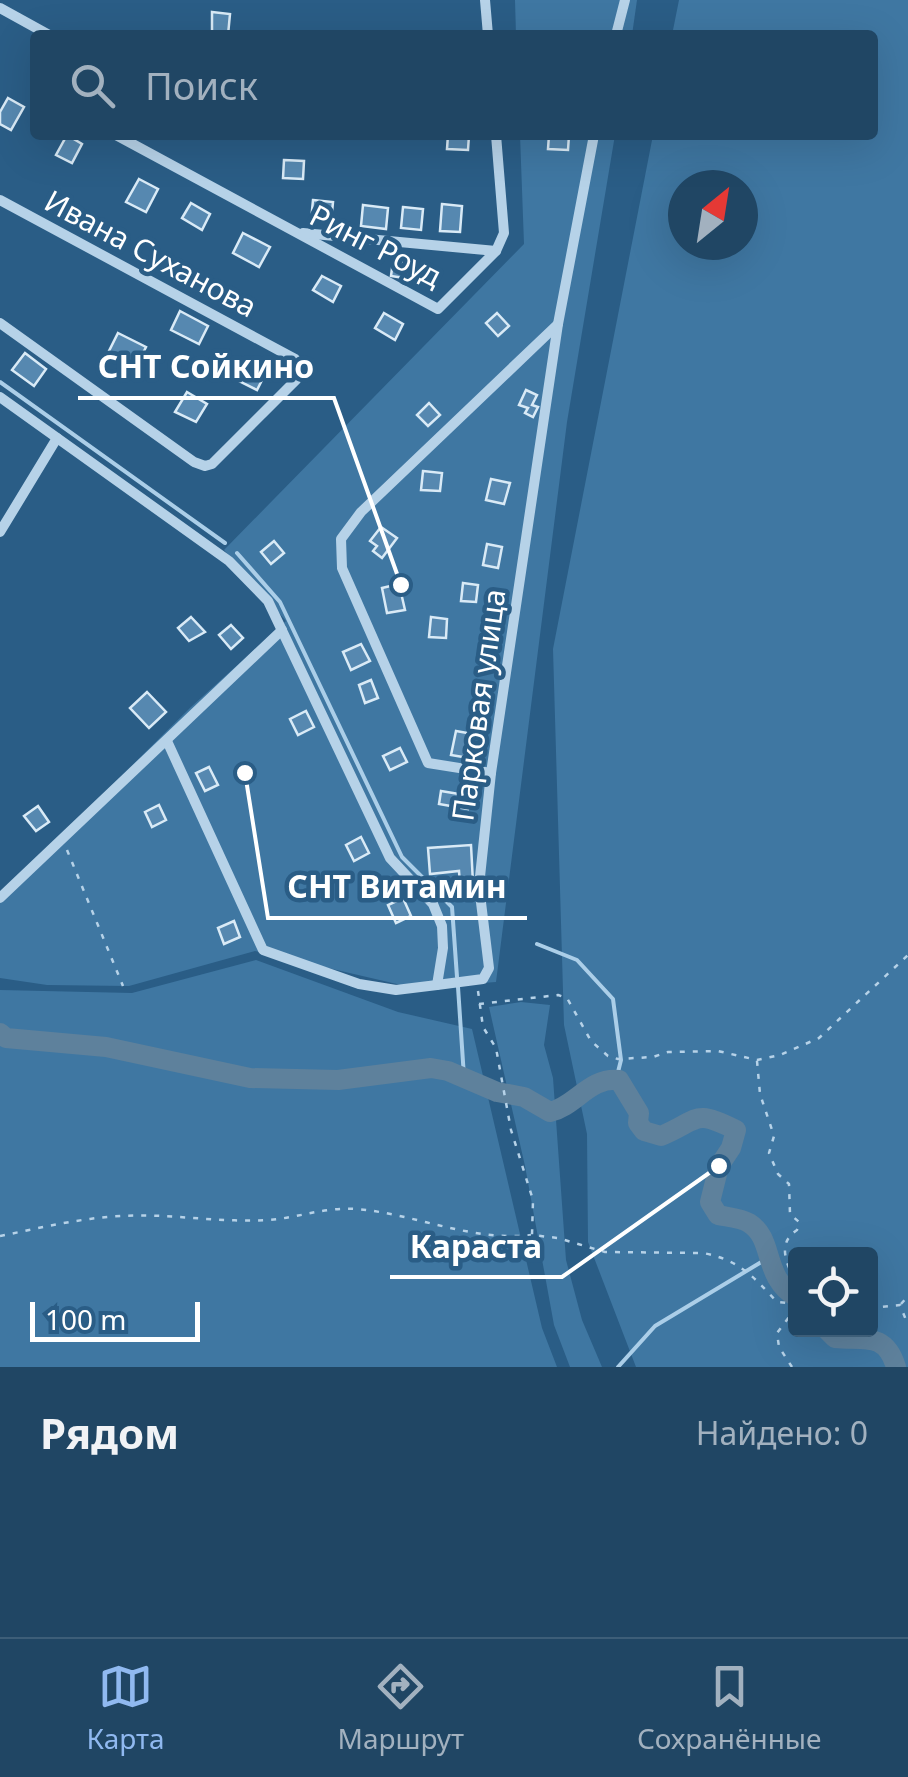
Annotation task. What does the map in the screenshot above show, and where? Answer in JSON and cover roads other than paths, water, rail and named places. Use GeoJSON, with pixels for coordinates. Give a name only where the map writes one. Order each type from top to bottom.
{"type":"FeatureCollection","features":[{"type":"Feature","properties":{"kind":"street"},"geometry":{"type":"LineString","coordinates":[[485,0],[488,30]]}},
{"type":"Feature","properties":{"kind":"street"},"geometry":{"type":"LineString","coordinates":[[617,30],[624,0]]}},
{"type":"Feature","properties":{"kind":"street"},"geometry":{"type":"LineString","coordinates":[[7,7],[42,30]]}},
{"type":"Feature","properties":{"kind":"street","name":"Ринг Роуд"},"geometry":{"type":"LineString","coordinates":[[125,140],[438,309],[496,251]]}},
{"type":"Feature","properties":{"kind":"street"},"geometry":{"type":"LineString","coordinates":[[297,233],[496,251],[504,233],[496,140]]}},
{"type":"Feature","properties":{"kind":"street","name":"Парковая улица"},"geometry":{"type":"LineString","coordinates":[[437,985],[477,980],[487,975],[489,968],[479,886],[491,773],[558,324],[593,140]]}},
{"type":"Feature","properties":{"kind":"street","name":"Ивана Суханова"},"geometry":{"type":"LineString","coordinates":[[0,200],[295,359],[302,368],[296,380],[212,464],[205,466],[194,462],[0,323]]}},
{"type":"Feature","properties":{"kind":"street"},"geometry":{"type":"LineString","coordinates":[[491,773],[428,763],[342,568],[340,539],[361,512],[558,324]]}},
{"type":"Feature","properties":{"kind":"street"},"geometry":{"type":"LineString","coordinates":[[0,397],[248,577],[268,601],[390,858],[433,904],[442,926],[437,985],[396,990],[359,984],[263,950],[167,740]]}},
{"type":"Feature","properties":{"kind":"street"},"geometry":{"type":"LineString","coordinates":[[0,532],[57,438]]}},
{"type":"Feature","properties":{"kind":"street"},"geometry":{"type":"LineString","coordinates":[[0,898],[282,630]]}},
{"type":"Feature","properties":{"kind":"waterway"},"geometry":{"type":"LineString","coordinates":[[0,382],[225,543]]}},
{"type":"Feature","properties":{"kind":"waterway"},"geometry":{"type":"LineString","coordinates":[[237,553],[280,602],[402,857],[452,907],[457,977]]}},
{"type":"Feature","properties":{"kind":"waterway"},"geometry":{"type":"LineString","coordinates":[[537,944],[577,960],[613,999],[621,1060],[616,1080]]}},
{"type":"Feature","properties":{"kind":"waterway"},"geometry":{"type":"LineString","coordinates":[[458,987],[464,1077]]}},
{"type":"Feature","properties":{"kind":"waterway"},"geometry":{"type":"LineString","coordinates":[[0,1033],[6,1038],[106,1047],[250,1078],[338,1080],[431,1068],[497,1092],[524,1097],[550,1112],[599,1083],[619,1080],[639,1113],[638,1123],[644,1131],[661,1136],[703,1118],[736,1130],[731,1148],[719,1166],[710,1202],[718,1215],[746,1221],[757,1230],[778,1279],[788,1291]]}},
{"type":"Feature","properties":{"kind":"waterway"},"geometry":{"type":"LineString","coordinates":[[618,1367],[655,1326],[768,1258]]}},
{"type":"Feature","properties":{"kind":"waterway"},"geometry":{"type":"LineString","coordinates":[[834,1337],[879,1343],[896,1367]]}},
{"type":"Feature","properties":{"kind":"place","name":"СНТ Сойкино"},"geometry":{"type":"Point","coordinates":[401,585]}},
{"type":"Feature","properties":{"kind":"place","name":"СНТ Витамин"},"geometry":{"type":"Point","coordinates":[245,773]}},
{"type":"Feature","properties":{"kind":"place","name":"Караста"},"geometry":{"type":"Point","coordinates":[719,1166]}}]}
